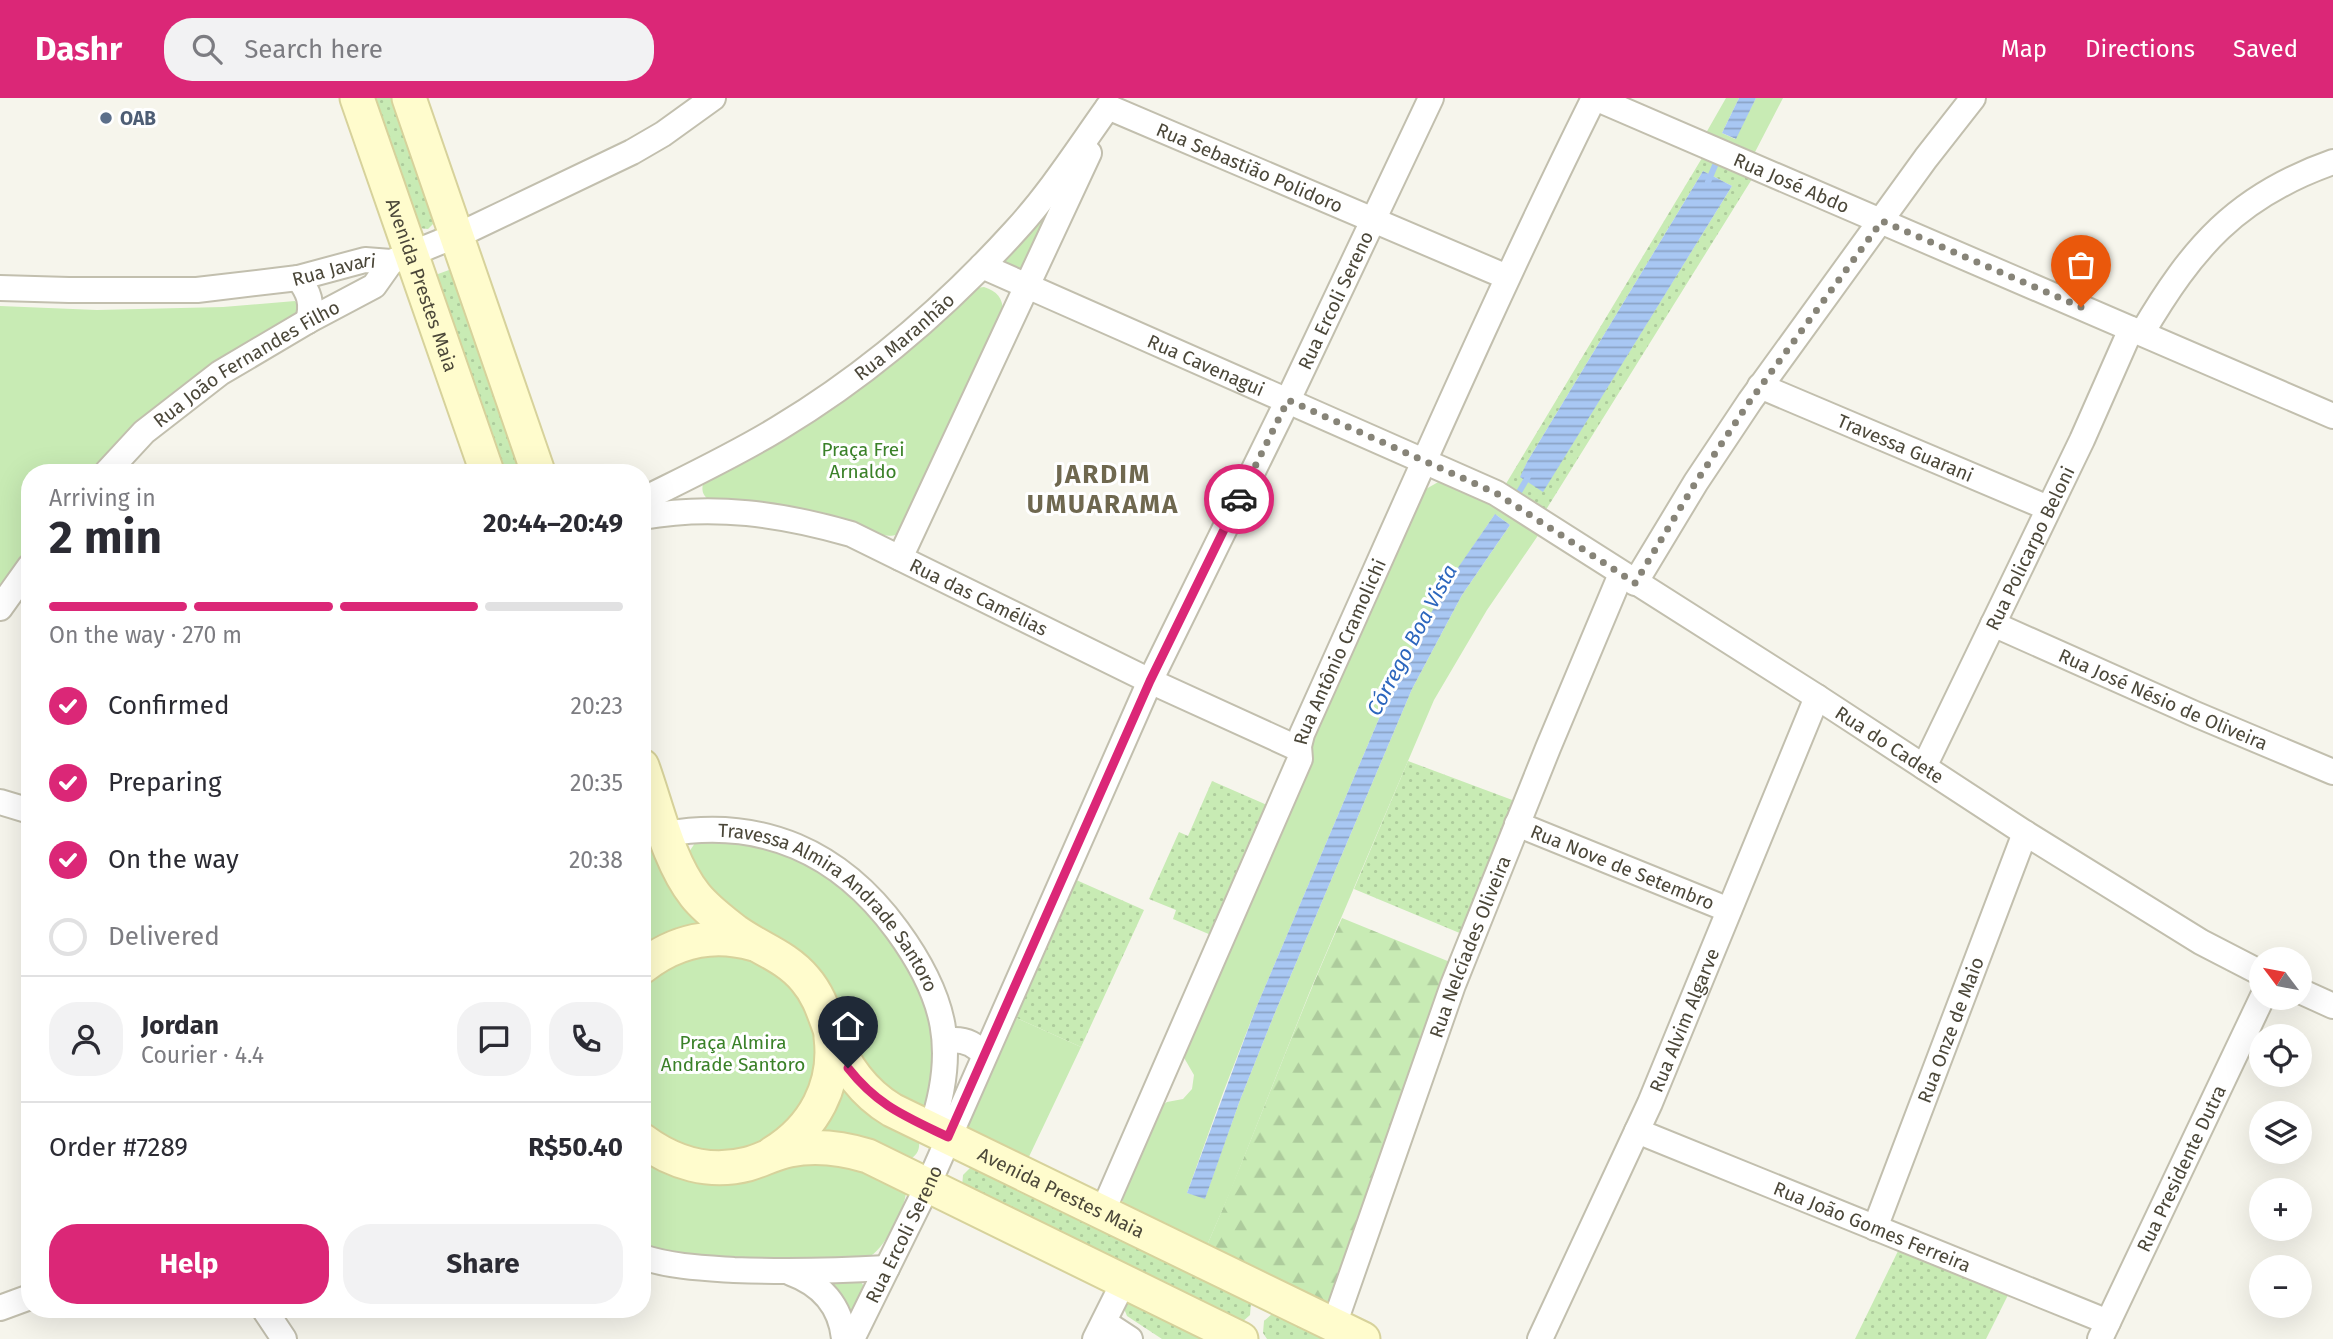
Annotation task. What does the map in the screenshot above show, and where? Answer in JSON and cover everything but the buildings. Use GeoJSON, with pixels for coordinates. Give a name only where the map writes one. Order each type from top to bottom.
{"type":"FeatureCollection","features":[{"type":"Feature","properties":{"kind":"street","name":"Avenida Prestes Maia"},"geometry":{"type":"LineString","coordinates":[[357,98],[401,258],[484,464]]}},
{"type":"Feature","properties":{"kind":"street"},"geometry":{"type":"LineString","coordinates":[[409,98],[535,464]]}},
{"type":"Feature","properties":{"kind":"street","name":"Rua Javari"},"geometry":{"type":"LineString","coordinates":[[0,288],[197,290],[298,278],[365,260],[401,258],[457,236],[632,152],[663,134],[713,98]]}},
{"type":"Feature","properties":{"kind":"street","name":"Rua Ercoli Sereno"},"geometry":{"type":"LineString","coordinates":[[852,1339],[928,1185],[940,1133],[984,1055],[1150,681],[1288,400],[1431,98]]}},
{"type":"Feature","properties":{"kind":"street","name":"Rua José Abdo"},"geometry":{"type":"LineString","coordinates":[[1595,98],[2333,416]]}},
{"type":"Feature","properties":{"kind":"street","name":"Rua Antônio Cramolichi"},"geometry":{"type":"LineString","coordinates":[[1102,1213],[1300,759],[1302,734],[1507,276],[1595,98]]}},
{"type":"Feature","properties":{"kind":"street","name":"Rua Nelcíades Oliveira"},"geometry":{"type":"LineString","coordinates":[[1349,1332],[1453,985],[1517,824],[1628,578],[1760,386],[1926,158],[1973,98]]}},
{"type":"Feature","properties":{"kind":"street"},"geometry":{"type":"LineString","coordinates":[[900,558],[1101,128],[1110,103]]}},
{"type":"Feature","properties":{"kind":"street","name":"Rua Sebastião Polidoro"},"geometry":{"type":"LineString","coordinates":[[1110,103],[1507,276]]}},
{"type":"Feature","properties":{"kind":"street","name":"Rua Maranhão"},"geometry":{"type":"LineString","coordinates":[[651,496],[777,430],[848,383],[923,323],[1017,229],[1049,190],[1110,103]]}},
{"type":"Feature","properties":{"kind":"street","name":"Rua Policarpo Beloni"},"geometry":{"type":"LineString","coordinates":[[1924,766],[2137,331],[2183,267],[2222,225],[2267,192],[2333,162]]}},
{"type":"Feature","properties":{"kind":"street","name":"Rua João Fernandes Filho"},"geometry":{"type":"LineString","coordinates":[[114,464],[144,432],[220,373],[374,286],[401,258]]}},
{"type":"Feature","properties":{"kind":"street","name":"Rua Cavenagui"},"geometry":{"type":"LineString","coordinates":[[982,266],[1425,461],[1496,493],[1513,505]]}},
{"type":"Feature","properties":{"kind":"street"},"geometry":{"type":"LineString","coordinates":[[298,278],[310,298],[308,321]]}},
{"type":"Feature","properties":{"kind":"street","name":"Travessa Guarani"},"geometry":{"type":"LineString","coordinates":[[1760,386],[2048,508]]}},
{"type":"Feature","properties":{"kind":"street"},"geometry":{"type":"LineString","coordinates":[[714,464],[701,479],[698,490],[703,500],[716,511]]}},
{"type":"Feature","properties":{"kind":"street","name":"Rua do Cadete"},"geometry":{"type":"LineString","coordinates":[[1513,505],[1817,697],[2025,833],[2202,942],[2249,967]]}},
{"type":"Feature","properties":{"kind":"street","name":"Rua das Camélias"},"geometry":{"type":"LineString","coordinates":[[651,516],[689,511],[753,513],[812,523],[851,534],[1150,681],[1299,749]]}},
{"type":"Feature","properties":{"kind":"street"},"geometry":{"type":"LineString","coordinates":[[0,608],[21,579]]}},
{"type":"Feature","properties":{"kind":"street","name":"Rua José Nésio de Oliveira"},"geometry":{"type":"LineString","coordinates":[[1993,624],[2333,772]]}},
{"type":"Feature","properties":{"kind":"street","name":"Rua Alvim Algarve"},"geometry":{"type":"LineString","coordinates":[[1540,1339],[1637,1131],[1817,697]]}},
{"type":"Feature","properties":{"kind":"street"},"geometry":{"type":"LineString","coordinates":[[0,802],[21,808]]}},
{"type":"Feature","properties":{"kind":"street","name":"Avenida Prestes Maia"},"geometry":{"type":"LineString","coordinates":[[651,803],[656,824],[696,897],[737,932],[784,960],[805,979],[816,994],[848,1068],[872,1096],[892,1110],[1349,1332]]}},
{"type":"Feature","properties":{"kind":"street","name":"Travessa Almira Andrade Santoro"},"geometry":{"type":"LineString","coordinates":[[656,824],[750,832],[802,848],[847,875],[884,912],[924,970],[940,1012],[945,1041],[945,1080],[940,1133]]}},
{"type":"Feature","properties":{"kind":"street","name":"Rua Nove de Setembro"},"geometry":{"type":"LineString","coordinates":[[1517,824],[1729,910]]}},
{"type":"Feature","properties":{"kind":"street","name":"Rua Onze de Maio"},"geometry":{"type":"LineString","coordinates":[[1875,1228],[2025,833]]}},
{"type":"Feature","properties":{"kind":"street"},"geometry":{"type":"LineString","coordinates":[[651,961],[669,949],[705,939],[723,938],[759,946]]}},
{"type":"Feature","properties":{"kind":"street"},"geometry":{"type":"LineString","coordinates":[[2312,996],[2333,1006]]}},
{"type":"Feature","properties":{"kind":"street","name":"Rua Presidente Dutra"},"geometry":{"type":"LineString","coordinates":[[2104,1330],[2256,1010]]}},
{"type":"Feature","properties":{"kind":"street"},"geometry":{"type":"LineString","coordinates":[[771,1155],[799,1134],[821,1103],[832,1067],[830,1029]]}},
{"type":"Feature","properties":{"kind":"street"},"geometry":{"type":"LineString","coordinates":[[945,1041],[966,1041],[984,1055]]}},
{"type":"Feature","properties":{"kind":"street","name":"Rua João Gomes Ferreira"},"geometry":{"type":"LineString","coordinates":[[1637,1131],[1875,1228],[2104,1330]]}},
{"type":"Feature","properties":{"kind":"street"},"geometry":{"type":"LineString","coordinates":[[651,1146],[674,1160],[712,1168],[750,1163],[771,1155],[810,1148],[852,1151],[884,1162],[1241,1339]]}},
{"type":"Feature","properties":{"kind":"street"},"geometry":{"type":"LineString","coordinates":[[651,1259],[698,1268],[780,1272],[887,1268]]}},
{"type":"Feature","properties":{"kind":"street"},"geometry":{"type":"LineString","coordinates":[[780,1272],[804,1278],[826,1295],[839,1316],[844,1339]]}},
{"type":"Feature","properties":{"kind":"street"},"geometry":{"type":"LineString","coordinates":[[1124,1281],[1100,1330],[1130,1339]]}},
{"type":"Feature","properties":{"kind":"street"},"geometry":{"type":"LineString","coordinates":[[1248,1339],[1270,1294]]}},
{"type":"Feature","properties":{"kind":"street"},"geometry":{"type":"LineString","coordinates":[[0,1308],[21,1300]]}},
{"type":"Feature","properties":{"kind":"street"},"geometry":{"type":"LineString","coordinates":[[270,1318],[284,1339]]}},
{"type":"Feature","properties":{"kind":"green space"},"geometry":{"type":"Polygon","coordinates":[[[368,98],[399,98],[437,220],[428,229],[418,228],[368,98]]]}},
{"type":"Feature","properties":{"kind":"green space"},"geometry":{"type":"Polygon","coordinates":[[[1726,98],[1739,98],[1722,133],[1735,139],[1756,98],[1783,98],[1754,154],[1706,133],[1726,98]]]}},
{"type":"Feature","properties":{"kind":"green space"},"geometry":{"type":"Polygon","coordinates":[[[1702,158],[1752,179],[1544,513],[1504,487],[1702,158]],[[1703,171],[1527,462],[1521,477],[1543,491],[1732,186],[1703,171]]]}},
{"type":"Feature","properties":{"kind":"green space"},"geometry":{"type":"Polygon","coordinates":[[[1056,196],[1025,267],[1018,269],[1003,261],[1056,196]]]}},
{"type":"Feature","properties":{"kind":"green space"},"geometry":{"type":"Polygon","coordinates":[[[454,271],[526,464],[495,464],[435,279],[438,274],[454,271]]]}},
{"type":"Feature","properties":{"kind":"green space","name":"Praça Frei Arnaldo"},"geometry":{"type":"Polygon","coordinates":[[[984,287],[998,296],[1003,312],[898,534],[886,536],[813,514],[709,500],[705,496],[702,489],[704,481],[976,288],[984,287]]]}},
{"type":"Feature","properties":{"kind":"green space"},"geometry":{"type":"Polygon","coordinates":[[[295,301],[302,311],[106,464],[21,464],[21,566],[0,596],[0,306],[97,310],[223,307],[295,301]]]}},
{"type":"Feature","properties":{"kind":"green space"},"geometry":{"type":"Polygon","coordinates":[[[1440,481],[1491,502],[1539,534],[1487,610],[1434,700],[1310,991],[1205,1250],[1123,1205],[1122,1195],[1161,1106],[1183,1099],[1192,1089],[1194,1075],[1183,1056],[1310,753],[1312,741],[1426,489],[1440,481]],[[1495,514],[1446,586],[1395,681],[1256,1008],[1187,1193],[1205,1198],[1274,1015],[1412,689],[1462,595],[1510,525],[1495,514]]]}},
{"type":"Feature","properties":{"kind":"green space"},"geometry":{"type":"Polygon","coordinates":[[[1408,761],[1515,801],[1462,934],[1354,889],[1408,761]]]}},
{"type":"Feature","properties":{"kind":"green space"},"geometry":{"type":"Polygon","coordinates":[[[1212,781],[1267,805],[1211,935],[1173,919],[1176,910],[1149,899],[1179,832],[1188,836],[1212,781]]]}},
{"type":"Feature","properties":{"kind":"green space"},"geometry":{"type":"Polygon","coordinates":[[[651,837],[653,837],[710,922],[651,945],[651,837]]]}},
{"type":"Feature","properties":{"kind":"green space"},"geometry":{"type":"Polygon","coordinates":[[[697,840],[741,843],[783,854],[822,872],[865,907],[906,964],[927,1006],[934,1049],[928,1105],[922,1109],[910,1110],[845,1046],[721,909],[687,855],[697,840]]]}},
{"type":"Feature","properties":{"kind":"green space"},"geometry":{"type":"Polygon","coordinates":[[[1074,879],[1144,910],[1081,1047],[1012,1016],[1074,879]]]}},
{"type":"Feature","properties":{"kind":"green space"},"geometry":{"type":"Polygon","coordinates":[[[1342,918],[1450,962],[1333,1297],[1325,1303],[1205,1250],[1342,918]]]}},
{"type":"Feature","properties":{"kind":"green space","name":"Praça Almira Andrade Santoro"},"geometry":{"type":"Polygon","coordinates":[[[740,949],[809,998],[823,1066],[779,1140],[712,1159],[651,1132],[651,971],[658,965],[740,949]]]}},
{"type":"Feature","properties":{"kind":"green space"},"geometry":{"type":"Polygon","coordinates":[[[1012,1016],[1081,1047],[1026,1163],[967,1130],[966,1124],[1012,1016]]]}},
{"type":"Feature","properties":{"kind":"green space"},"geometry":{"type":"Polygon","coordinates":[[[838,1077],[919,1141],[914,1156],[909,1160],[806,1139],[838,1077]]]}},
{"type":"Feature","properties":{"kind":"green space"},"geometry":{"type":"Polygon","coordinates":[[[651,1151],[830,1157],[906,1189],[899,1216],[887,1238],[874,1254],[868,1257],[756,1259],[664,1251],[651,1247],[651,1151]]]}},
{"type":"Feature","properties":{"kind":"green space"},"geometry":{"type":"Polygon","coordinates":[[[977,1166],[1251,1303],[1250,1315],[1241,1323],[962,1187],[963,1175],[971,1167],[977,1166]]]}},
{"type":"Feature","properties":{"kind":"green space"},"geometry":{"type":"Polygon","coordinates":[[[1899,1249],[2009,1293],[1986,1339],[1855,1339],[1899,1249]]]}},
{"type":"Feature","properties":{"kind":"green space"},"geometry":{"type":"Polygon","coordinates":[[[860,1281],[864,1286],[852,1309],[848,1311],[831,1285],[834,1282],[860,1281]]]}},
{"type":"Feature","properties":{"kind":"green space"},"geometry":{"type":"Polygon","coordinates":[[[1126,1300],[1220,1339],[1162,1339],[1127,1316],[1123,1306],[1126,1300]]]}},
{"type":"Feature","properties":{"kind":"green space"},"geometry":{"type":"Polygon","coordinates":[[[1273,1313],[1336,1339],[1267,1339],[1263,1333],[1264,1321],[1273,1313]]]}},
{"type":"Feature","properties":{"kind":"water"},"geometry":{"type":"Polygon","coordinates":[[[1739,98],[1756,98],[1736,139],[1722,133],[1739,98]]]}},
{"type":"Feature","properties":{"kind":"water"},"geometry":{"type":"Polygon","coordinates":[[[1703,171],[1732,186],[1543,492],[1520,477],[1527,462],[1703,171]]]}},
{"type":"Feature","properties":{"kind":"water"},"geometry":{"type":"Polygon","coordinates":[[[1495,514],[1510,525],[1462,595],[1412,689],[1274,1015],[1205,1199],[1187,1193],[1256,1008],[1395,681],[1446,585],[1495,514]]]}},
{"type":"Feature","properties":{"kind":"waterway","name":"Córrego Boa Vista"},"geometry":{"type":"LineString","coordinates":[[1708,182],[1719,156]]}},
{"type":"Feature","properties":{"kind":"waterway","name":"Córrego Boa Vista"},"geometry":{"type":"LineString","coordinates":[[1515,499],[1529,475]]}},
{"type":"Feature","properties":{"kind":"way so far"},"geometry":{"type":"LineString","coordinates":[[1239,499],[1288,400],[1496,493],[1635,583],[1696,482],[1750,401],[1882,221],[2081,307]]}},
{"type":"Feature","properties":{"kind":"place","name":"OAB"},"geometry":{"type":"Point","coordinates":[106,118]}},
{"type":"Feature","properties":{"kind":"district","name":"JARDIM UMUARAMA"},"geometry":{"type":"Point","coordinates":[1103,489]}},
{"type":"Feature","properties":{"kind":"route"},"geometry":{"type":"LineString","coordinates":[[848,1068],[872,1096],[885,1106],[948,1137],[1150,681],[1239,499]]}}]}
